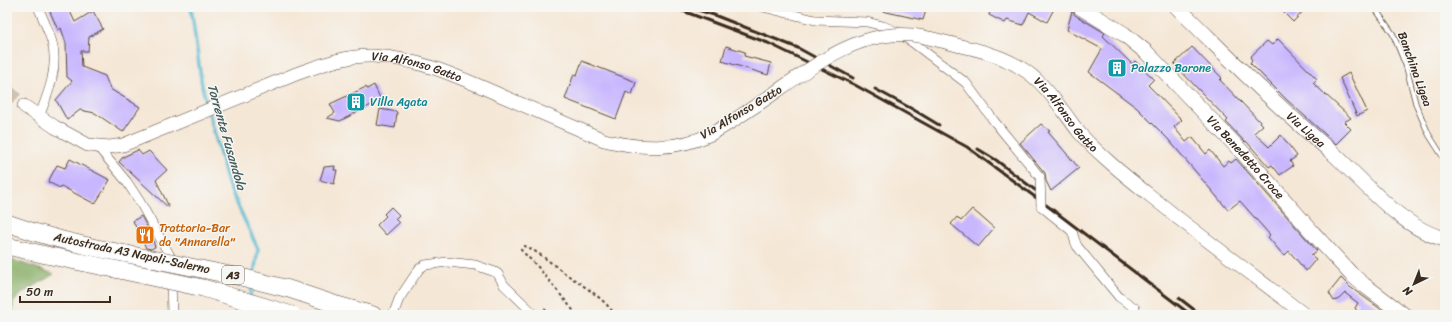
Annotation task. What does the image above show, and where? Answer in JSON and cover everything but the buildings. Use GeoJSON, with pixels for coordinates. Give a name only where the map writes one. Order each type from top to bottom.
{"type":"FeatureCollection","features":[{"type":"Feature","properties":{"kind":"highway","name":"Autostrada A3 Napoli-Salerno"},"geometry":{"type":"LineString","coordinates":[[7,223],[23,229],[104,250],[244,278],[289,289],[373,315]]}},
{"type":"Feature","properties":{"kind":"highway","name":"Autostrada A3 Napoli-Salerno"},"geometry":{"type":"LineString","coordinates":[[11,247],[203,288],[292,315]]}},
{"type":"Feature","properties":{"kind":"main road","name":"Via Benedetto Croce"},"geometry":{"type":"LineString","coordinates":[[1080,7],[1124,34],[1151,57],[1244,154],[1351,274],[1404,315]]}},
{"type":"Feature","properties":{"kind":"main road","name":"Via Ligea"},"geometry":{"type":"LineString","coordinates":[[1177,7],[1274,101],[1387,205],[1407,221],[1425,232],[1445,239]]}},
{"type":"Feature","properties":{"kind":"main road","name":"Via Alfonso Gatto"},"geometry":{"type":"LineString","coordinates":[[98,147],[123,145],[323,64],[349,58],[372,56],[396,59],[428,66],[453,75],[604,140],[643,148],[666,147],[689,143],[710,134],[840,50],[862,41],[879,37],[912,35],[964,46],[1007,60],[1022,68],[1038,80],[1052,95],[1078,131],[1091,146],[1109,162],[1306,315]]}},
{"type":"Feature","properties":{"kind":"main road"},"geometry":{"type":"LineString","coordinates":[[24,106],[80,142],[98,147]]}},
{"type":"Feature","properties":{"kind":"street"},"geometry":{"type":"LineString","coordinates":[[38,7],[52,43],[53,62],[53,75],[50,90],[39,117]]}},
{"type":"Feature","properties":{"kind":"street"},"geometry":{"type":"LineString","coordinates":[[763,7],[815,20],[867,22],[883,26],[897,32],[912,42],[966,84],[1040,177],[1041,206],[1072,230],[1077,246],[1119,297],[1135,308]]}},
{"type":"Feature","properties":{"kind":"street"},"geometry":{"type":"LineString","coordinates":[[98,147],[127,182],[170,256],[172,315]]}},
{"type":"Feature","properties":{"kind":"street"},"geometry":{"type":"LineString","coordinates":[[393,315],[399,299],[419,269],[425,265],[447,262],[475,265],[495,272],[498,274],[504,285],[536,315]]}},
{"type":"Feature","properties":{"kind":"lane","name":"Banchina Ligea"},"geometry":{"type":"LineString","coordinates":[[1374,7],[1393,34],[1406,66],[1416,104],[1429,135],[1445,160]]}},
{"type":"Feature","properties":{"kind":"path"},"geometry":{"type":"LineString","coordinates":[[577,315],[538,267],[521,250],[525,246],[534,250],[582,284],[616,315]]}},
{"type":"Feature","properties":{"kind":"green space"},"geometry":{"type":"Polygon","coordinates":[[[7,258],[54,274],[20,295],[13,303],[14,315],[7,315],[7,258]]]}},
{"type":"Feature","properties":{"kind":"waterway","name":"Torrente Fusandola"},"geometry":{"type":"LineString","coordinates":[[191,7],[202,86],[228,184],[258,249],[254,274]]}},
{"type":"Feature","properties":{"kind":"waterway","name":"Torrente Fusandola"},"geometry":{"type":"LineString","coordinates":[[250,298],[252,284]]}},
{"type":"Feature","properties":{"kind":"waterway","name":"Torrente Fusandola"},"geometry":{"type":"LineString","coordinates":[[247,315],[249,306]]}},
{"type":"Feature","properties":{"kind":"tunnel"},"geometry":{"type":"LineString","coordinates":[[7,90],[24,106]]}},
{"type":"Feature","properties":{"kind":"railway"},"geometry":{"type":"LineString","coordinates":[[669,7],[768,43],[855,85],[967,147],[1191,315]]}},
{"type":"Feature","properties":{"kind":"railway"},"geometry":{"type":"LineString","coordinates":[[688,7],[714,15],[798,48],[853,78]]}},
{"type":"Feature","properties":{"kind":"railway"},"geometry":{"type":"LineString","coordinates":[[875,89],[939,125]]}},
{"type":"Feature","properties":{"kind":"railway"},"geometry":{"type":"LineString","coordinates":[[978,149],[996,160],[1035,190]]}},
{"type":"Feature","properties":{"kind":"railway"},"geometry":{"type":"LineString","coordinates":[[1179,298],[1201,315]]}},
{"type":"Feature","properties":{"kind":"place","name":"Palazzo Barone"},"geometry":{"type":"Point","coordinates":[1117,68]}},
{"type":"Feature","properties":{"kind":"place","name":"Villa Agata"},"geometry":{"type":"Point","coordinates":[356,102]}},
{"type":"Feature","properties":{"kind":"place","name":"Trattoria-Bar da \"Annarella\""},"geometry":{"type":"Point","coordinates":[145,235]}}]}
